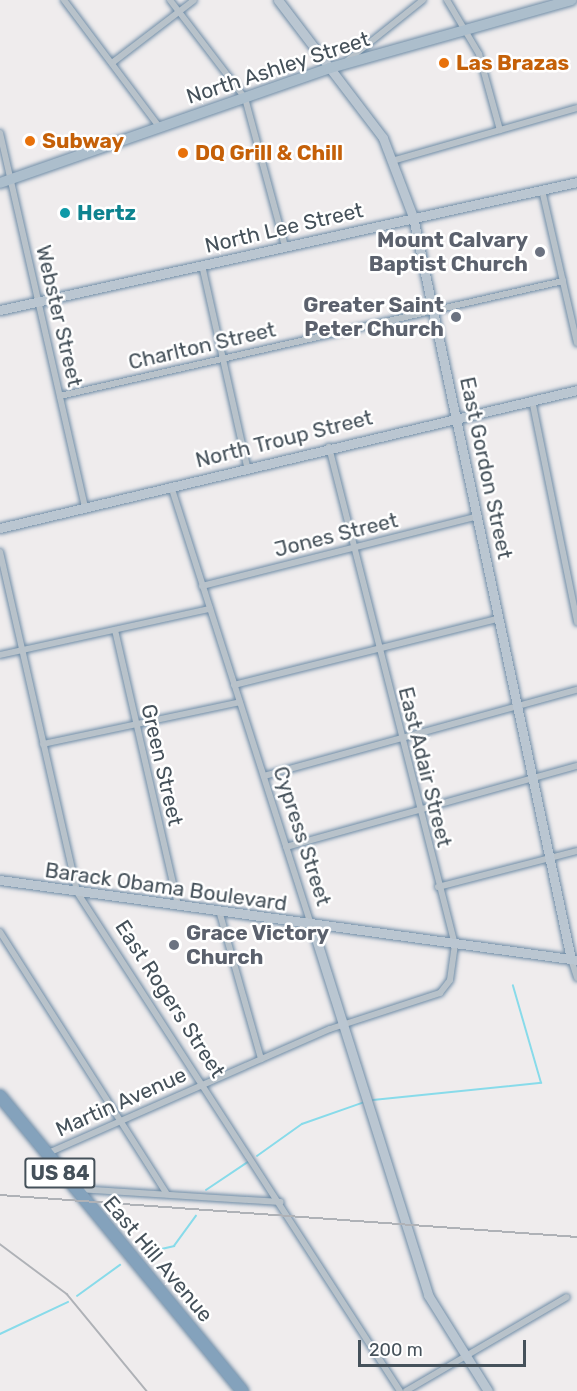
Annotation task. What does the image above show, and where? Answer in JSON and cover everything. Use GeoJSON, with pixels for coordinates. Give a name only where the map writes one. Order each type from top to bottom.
{"type":"FeatureCollection","features":[{"type":"Feature","properties":{"kind":"highway","name":"East Hill Avenue"},"geometry":{"type":"LineString","coordinates":[[0,1096],[45,1154],[242,1391]]}},
{"type":"Feature","properties":{"kind":"main road","name":"North Ashley Street"},"geometry":{"type":"LineString","coordinates":[[5,181],[330,68],[572,0]]}},
{"type":"Feature","properties":{"kind":"street"},"geometry":{"type":"LineString","coordinates":[[64,0],[160,128]]}},
{"type":"Feature","properties":{"kind":"street"},"geometry":{"type":"LineString","coordinates":[[170,0],[245,98],[285,246]]}},
{"type":"Feature","properties":{"kind":"street"},"geometry":{"type":"LineString","coordinates":[[112,63],[194,0]]}},
{"type":"Feature","properties":{"kind":"street","name":"East Gordon Street"},"geometry":{"type":"LineString","coordinates":[[278,0],[383,138],[413,217],[479,516],[532,778],[577,978]]}},
{"type":"Feature","properties":{"kind":"street"},"geometry":{"type":"LineString","coordinates":[[343,64],[423,0]]}},
{"type":"Feature","properties":{"kind":"street"},"geometry":{"type":"LineString","coordinates":[[447,0],[468,29],[500,130]]}},
{"type":"Feature","properties":{"kind":"street"},"geometry":{"type":"LineString","coordinates":[[392,161],[577,108]]}},
{"type":"Feature","properties":{"kind":"street","name":"Webster Street"},"geometry":{"type":"LineString","coordinates":[[0,133],[5,181],[39,301],[85,507]]}},
{"type":"Feature","properties":{"kind":"street","name":"North Lee Street"},"geometry":{"type":"LineString","coordinates":[[0,310],[577,182]]}},
{"type":"Feature","properties":{"kind":"street"},"geometry":{"type":"LineString","coordinates":[[542,190],[577,343]]}},
{"type":"Feature","properties":{"kind":"street"},"geometry":{"type":"LineString","coordinates":[[202,265],[248,467]]}},
{"type":"Feature","properties":{"kind":"street","name":"Charlton Street"},"geometry":{"type":"LineString","coordinates":[[60,396],[563,280]]}},
{"type":"Feature","properties":{"kind":"street","name":"North Troup Street"},"geometry":{"type":"LineString","coordinates":[[0,528],[457,415],[577,390]]}},
{"type":"Feature","properties":{"kind":"street"},"geometry":{"type":"LineString","coordinates":[[532,400],[577,622]]}},
{"type":"Feature","properties":{"kind":"street","name":"East Adair Street"},"geometry":{"type":"LineString","coordinates":[[329,447],[400,739],[455,945],[450,980],[440,993],[343,1024]]}},
{"type":"Feature","properties":{"kind":"street","name":"Cypress Street"},"geometry":{"type":"LineString","coordinates":[[170,485],[428,1295],[464,1357],[488,1391]]}},
{"type":"Feature","properties":{"kind":"street","name":"Jones Street"},"geometry":{"type":"LineString","coordinates":[[202,586],[479,516]]}},
{"type":"Feature","properties":{"kind":"street","name":"East Rogers Street"},"geometry":{"type":"LineString","coordinates":[[0,552],[77,892],[204,1083],[400,1391]]}},
{"type":"Feature","properties":{"kind":"street"},"geometry":{"type":"LineString","coordinates":[[0,655],[210,609]]}},
{"type":"Feature","properties":{"kind":"street"},"geometry":{"type":"LineString","coordinates":[[234,685],[500,618]]}},
{"type":"Feature","properties":{"kind":"street","name":"Green Street"},"geometry":{"type":"LineString","coordinates":[[115,630],[178,907]]}},
{"type":"Feature","properties":{"kind":"street"},"geometry":{"type":"LineString","coordinates":[[264,776],[577,690]]}},
{"type":"Feature","properties":{"kind":"street"},"geometry":{"type":"LineString","coordinates":[[43,744],[240,702]]}},
{"type":"Feature","properties":{"kind":"street"},"geometry":{"type":"LineString","coordinates":[[286,847],[577,766]]}},
{"type":"Feature","properties":{"kind":"street"},"geometry":{"type":"LineString","coordinates":[[438,887],[577,851]]}},
{"type":"Feature","properties":{"kind":"street","name":"Barack Obama Boulevard"},"geometry":{"type":"LineString","coordinates":[[0,880],[220,914],[574,959]]}},
{"type":"Feature","properties":{"kind":"street"},"geometry":{"type":"LineString","coordinates":[[220,914],[261,1059]]}},
{"type":"Feature","properties":{"kind":"street"},"geometry":{"type":"LineString","coordinates":[[0,932],[166,1193]]}},
{"type":"Feature","properties":{"kind":"street","name":"Martin Avenue"},"geometry":{"type":"LineString","coordinates":[[45,1154],[118,1119],[343,1024]]}},
{"type":"Feature","properties":{"kind":"street"},"geometry":{"type":"LineString","coordinates":[[74,1189],[166,1193],[280,1202]]}},
{"type":"Feature","properties":{"kind":"street"},"geometry":{"type":"LineString","coordinates":[[406,1391],[567,1297]]}},
{"type":"Feature","properties":{"kind":"waterway"},"geometry":{"type":"LineString","coordinates":[[373,1100],[541,1083],[513,986]]}},
{"type":"Feature","properties":{"kind":"waterway"},"geometry":{"type":"LineString","coordinates":[[257,1156],[302,1124],[362,1103]]}},
{"type":"Feature","properties":{"kind":"waterway"},"geometry":{"type":"LineString","coordinates":[[206,1190],[248,1162]]}},
{"type":"Feature","properties":{"kind":"waterway"},"geometry":{"type":"LineString","coordinates":[[144,1253],[174,1246],[196,1216]]}},
{"type":"Feature","properties":{"kind":"waterway"},"geometry":{"type":"LineString","coordinates":[[77,1296],[120,1265]]}},
{"type":"Feature","properties":{"kind":"waterway"},"geometry":{"type":"LineString","coordinates":[[0,1334],[68,1302]]}},
{"type":"Feature","properties":{"kind":"railway"},"geometry":{"type":"LineString","coordinates":[[0,1195],[577,1237]]}},
{"type":"Feature","properties":{"kind":"railway"},"geometry":{"type":"LineString","coordinates":[[0,1244],[67,1294],[147,1391]]}},
{"type":"Feature","properties":{"kind":"place","name":"Las Brazas"},"geometry":{"type":"Point","coordinates":[444,63]}},
{"type":"Feature","properties":{"kind":"place","name":"Subway"},"geometry":{"type":"Point","coordinates":[30,141]}},
{"type":"Feature","properties":{"kind":"place","name":"DQ Grill & Chill"},"geometry":{"type":"Point","coordinates":[183,153]}},
{"type":"Feature","properties":{"kind":"place","name":"Hertz"},"geometry":{"type":"Point","coordinates":[65,213]}},
{"type":"Feature","properties":{"kind":"place","name":"Mount Calvary Baptist Church"},"geometry":{"type":"Point","coordinates":[540,252]}},
{"type":"Feature","properties":{"kind":"place","name":"Greater Saint Peter Church"},"geometry":{"type":"Point","coordinates":[456,317]}},
{"type":"Feature","properties":{"kind":"place","name":"Grace Victory Church"},"geometry":{"type":"Point","coordinates":[174,945]}}]}
